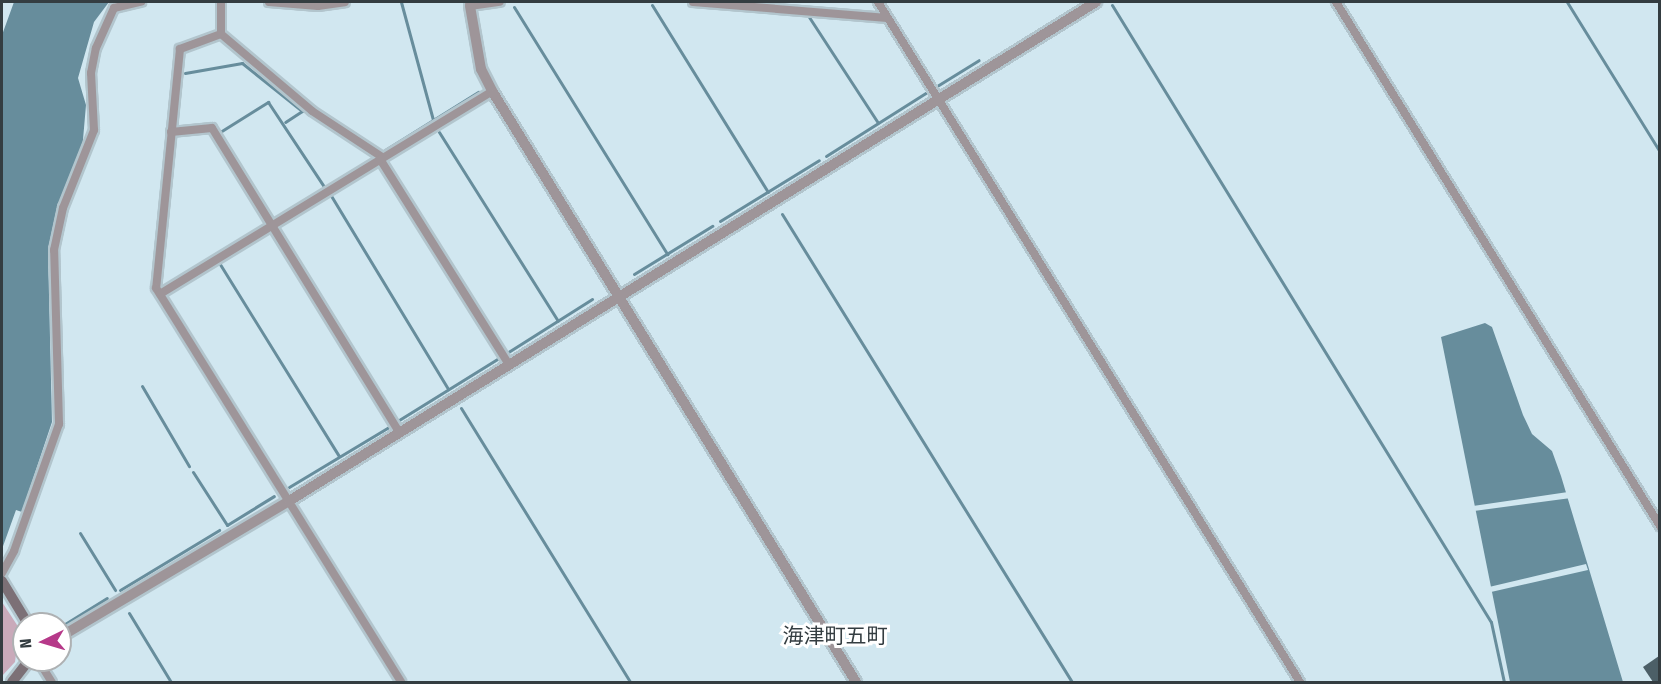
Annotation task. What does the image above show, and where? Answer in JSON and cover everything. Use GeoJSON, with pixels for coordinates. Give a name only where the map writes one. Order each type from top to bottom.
{"type":"FeatureCollection","features":[{"type":"Feature","properties":{"kind":"main road"},"geometry":{"type":"LineString","coordinates":[[2,581],[21,612]]}},
{"type":"Feature","properties":{"kind":"street"},"geometry":{"type":"LineString","coordinates":[[2,573],[14,551],[59,424],[54,250],[63,208],[94,130],[91,73],[116,4],[141,2]]}},
{"type":"Feature","properties":{"kind":"street"},"geometry":{"type":"LineString","coordinates":[[220,34],[221,2]]}},
{"type":"Feature","properties":{"kind":"street"},"geometry":{"type":"LineString","coordinates":[[269,2],[318,6],[345,2]]}},
{"type":"Feature","properties":{"kind":"street"},"geometry":{"type":"LineString","coordinates":[[500,2],[469,4],[482,69],[493,91],[856,682]]}},
{"type":"Feature","properties":{"kind":"street"},"geometry":{"type":"LineString","coordinates":[[693,2],[887,18]]}},
{"type":"Feature","properties":{"kind":"street"},"geometry":{"type":"LineString","coordinates":[[878,2],[1300,682]]}},
{"type":"Feature","properties":{"kind":"street"},"geometry":{"type":"LineString","coordinates":[[72,630],[290,501],[1096,2]]}},
{"type":"Feature","properties":{"kind":"street"},"geometry":{"type":"LineString","coordinates":[[1336,2],[1659,526]]}},
{"type":"Feature","properties":{"kind":"street"},"geometry":{"type":"LineString","coordinates":[[220,34],[180,49],[156,288],[401,682]]}},
{"type":"Feature","properties":{"kind":"street"},"geometry":{"type":"LineString","coordinates":[[220,34],[312,111],[381,158],[509,365]]}},
{"type":"Feature","properties":{"kind":"street"},"geometry":{"type":"LineString","coordinates":[[160,294],[493,91]]}},
{"type":"Feature","properties":{"kind":"street"},"geometry":{"type":"LineString","coordinates":[[171,132],[212,128],[400,433]]}},
{"type":"Feature","properties":{"kind":"shaded area"},"geometry":{"type":"Polygon","coordinates":[[[2,602],[12,617],[12,665],[2,676],[2,602]]]}},
{"type":"Feature","properties":{"kind":"water"},"geometry":{"type":"Polygon","coordinates":[[[14,2],[109,2],[94,22],[78,78],[86,105],[82,151],[56,216],[48,253],[52,422],[22,512],[16,510],[2,549],[2,35],[14,2]]]}},
{"type":"Feature","properties":{"kind":"water"},"geometry":{"type":"Polygon","coordinates":[[[1485,323],[1492,327],[1532,434],[1552,451],[1623,682],[1510,682],[1441,337],[1485,323]]]}},
{"type":"Feature","properties":{"kind":"pier"},"geometry":{"type":"Polygon","coordinates":[[[1568,492],[1571,498],[1474,511],[1473,506],[1568,492]]]}},
{"type":"Feature","properties":{"kind":"pier"},"geometry":{"type":"Polygon","coordinates":[[[1586,564],[1588,570],[1491,592],[1489,587],[1586,564]]]}},
{"type":"Feature","properties":{"kind":"building"},"geometry":{"type":"Polygon","coordinates":[[[1659,656],[1659,682],[1653,682],[1643,667],[1659,656]]]}},
{"type":"Feature","properties":{"kind":"waterway"},"geometry":{"type":"LineString","coordinates":[[401,2],[433,120]]}},
{"type":"Feature","properties":{"kind":"waterway"},"geometry":{"type":"LineString","coordinates":[[1567,2],[1660,152]]}},
{"type":"Feature","properties":{"kind":"waterway"},"geometry":{"type":"LineString","coordinates":[[652,5],[768,192]]}},
{"type":"Feature","properties":{"kind":"waterway"},"geometry":{"type":"LineString","coordinates":[[1112,5],[1491,622],[1504,682]]}},
{"type":"Feature","properties":{"kind":"waterway"},"geometry":{"type":"LineString","coordinates":[[514,7],[667,254]]}},
{"type":"Feature","properties":{"kind":"waterway"},"geometry":{"type":"LineString","coordinates":[[809,17],[878,123]]}},
{"type":"Feature","properties":{"kind":"waterway"},"geometry":{"type":"LineString","coordinates":[[937,86],[979,60]]}},
{"type":"Feature","properties":{"kind":"waterway"},"geometry":{"type":"LineString","coordinates":[[185,73],[242,63],[302,111],[285,122]]}},
{"type":"Feature","properties":{"kind":"waterway"},"geometry":{"type":"LineString","coordinates":[[826,156],[929,91]]}},
{"type":"Feature","properties":{"kind":"waterway"},"geometry":{"type":"LineString","coordinates":[[385,150],[478,92]]}},
{"type":"Feature","properties":{"kind":"waterway"},"geometry":{"type":"LineString","coordinates":[[220,132],[268,102],[325,188]]}},
{"type":"Feature","properties":{"kind":"waterway"},"geometry":{"type":"LineString","coordinates":[[439,132],[558,321]]}},
{"type":"Feature","properties":{"kind":"waterway"},"geometry":{"type":"LineString","coordinates":[[274,219],[373,158]]}},
{"type":"Feature","properties":{"kind":"waterway"},"geometry":{"type":"LineString","coordinates":[[720,221],[819,160]]}},
{"type":"Feature","properties":{"kind":"waterway"},"geometry":{"type":"LineString","coordinates":[[330,194],[448,389]]}},
{"type":"Feature","properties":{"kind":"waterway"},"geometry":{"type":"LineString","coordinates":[[782,214],[1072,682]]}},
{"type":"Feature","properties":{"kind":"waterway"},"geometry":{"type":"LineString","coordinates":[[190,271],[266,224]]}},
{"type":"Feature","properties":{"kind":"waterway"},"geometry":{"type":"LineString","coordinates":[[634,274],[712,226]]}},
{"type":"Feature","properties":{"kind":"waterway"},"geometry":{"type":"LineString","coordinates":[[218,261],[339,456]]}},
{"type":"Feature","properties":{"kind":"waterway"},"geometry":{"type":"LineString","coordinates":[[505,354],[592,299]]}},
{"type":"Feature","properties":{"kind":"waterway"},"geometry":{"type":"LineString","coordinates":[[399,420],[499,358]]}},
{"type":"Feature","properties":{"kind":"waterway"},"geometry":{"type":"LineString","coordinates":[[142,386],[189,466]]}},
{"type":"Feature","properties":{"kind":"waterway"},"geometry":{"type":"LineString","coordinates":[[461,408],[630,682]]}},
{"type":"Feature","properties":{"kind":"waterway"},"geometry":{"type":"LineString","coordinates":[[289,487],[389,427]]}},
{"type":"Feature","properties":{"kind":"waterway"},"geometry":{"type":"LineString","coordinates":[[193,472],[227,525],[274,496]]}},
{"type":"Feature","properties":{"kind":"waterway"},"geometry":{"type":"LineString","coordinates":[[120,590],[219,530]]}},
{"type":"Feature","properties":{"kind":"waterway"},"geometry":{"type":"LineString","coordinates":[[80,533],[115,590]]}},
{"type":"Feature","properties":{"kind":"waterway"},"geometry":{"type":"LineString","coordinates":[[72,620],[107,598]]}},
{"type":"Feature","properties":{"kind":"waterway"},"geometry":{"type":"LineString","coordinates":[[129,613],[171,682]]}},
{"type":"Feature","properties":{"kind":"district","name":"海津町五町"},"geometry":{"type":"Point","coordinates":[835,636]}}]}
